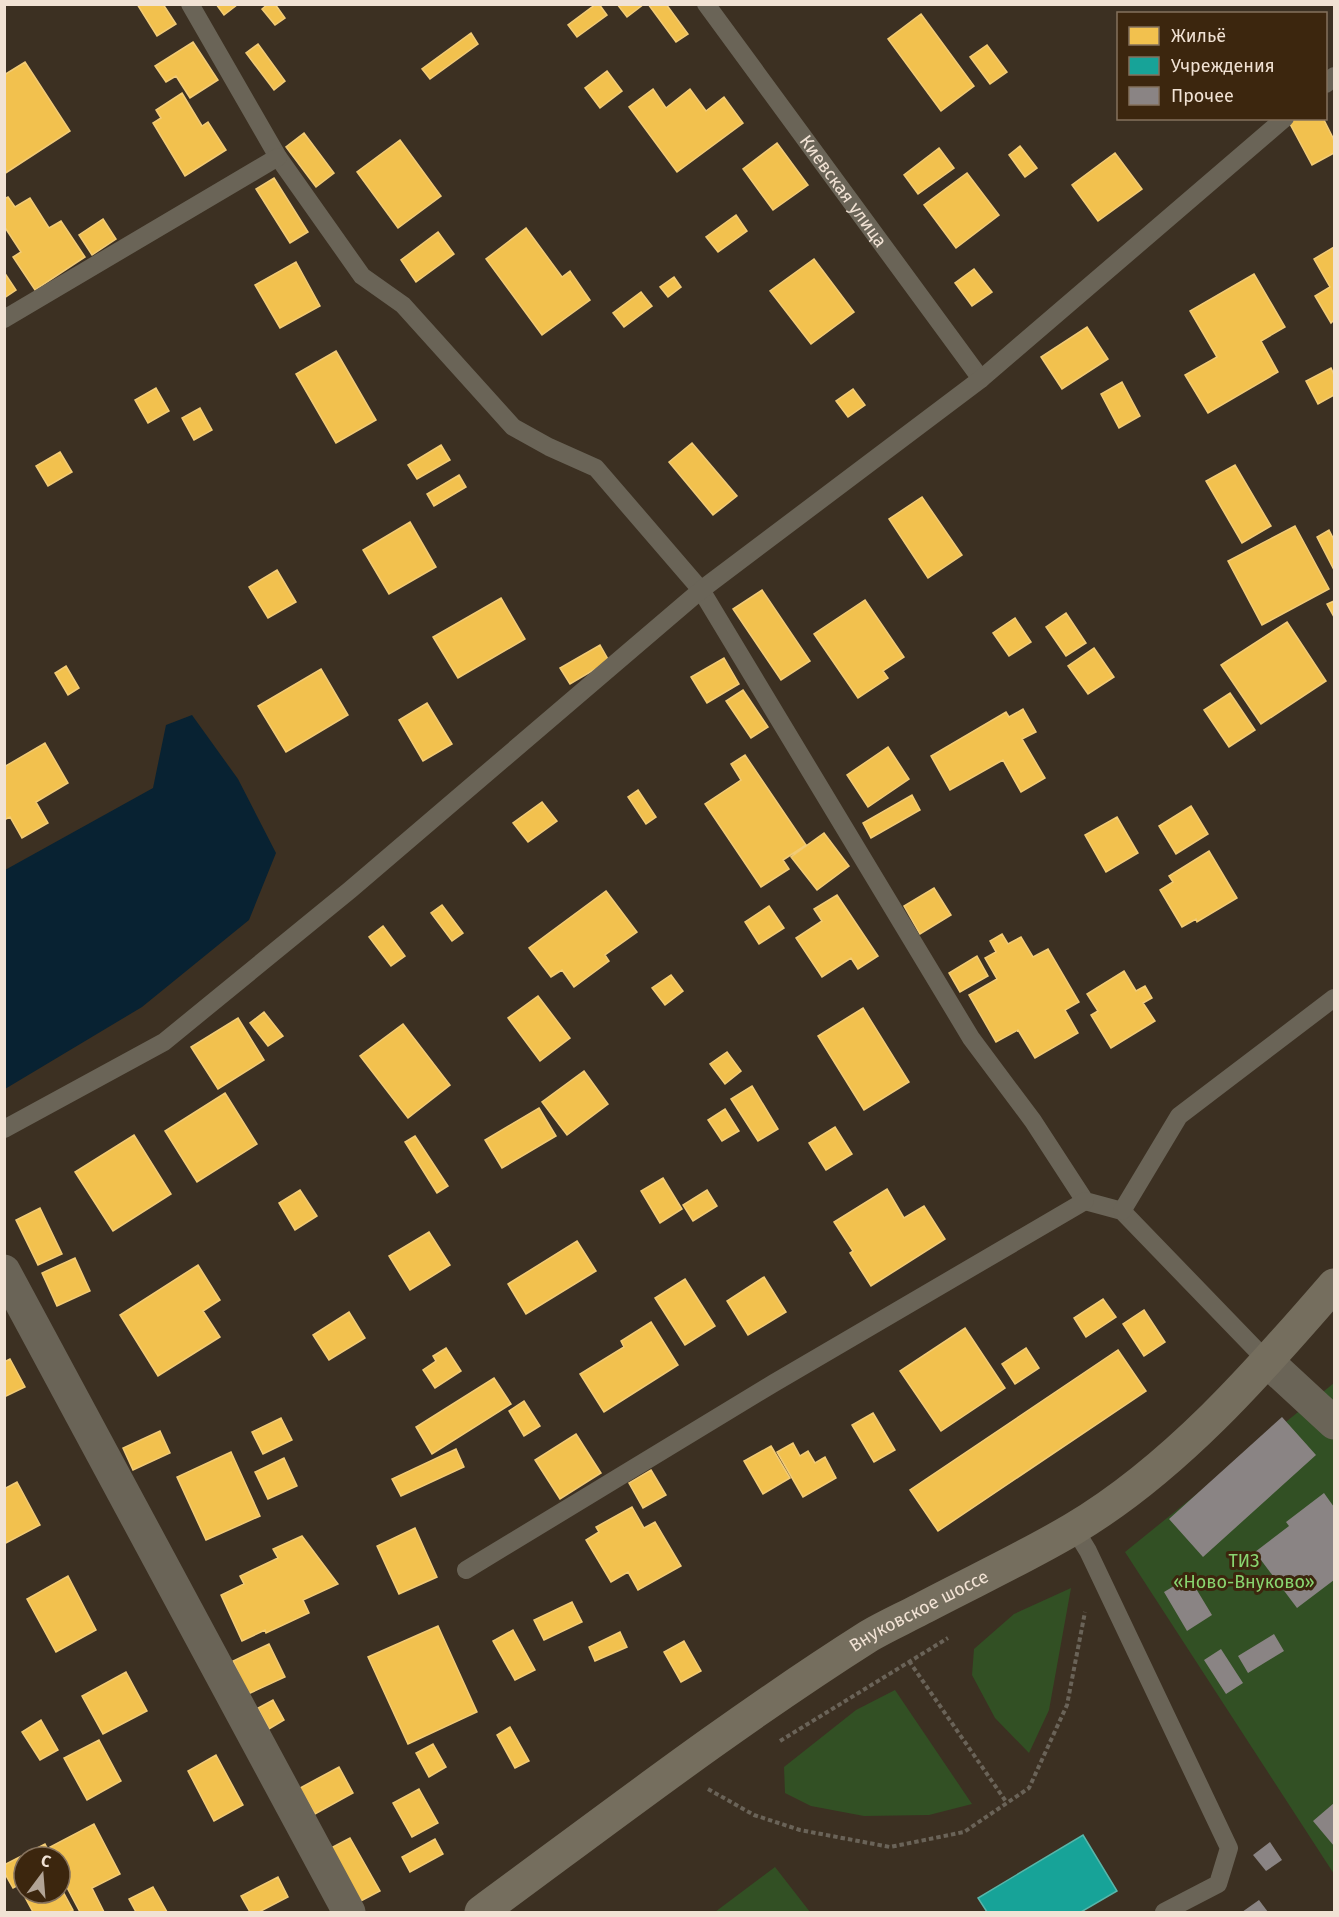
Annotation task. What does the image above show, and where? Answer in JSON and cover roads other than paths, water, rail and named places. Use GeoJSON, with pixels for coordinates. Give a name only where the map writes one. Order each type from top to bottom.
{"type":"FeatureCollection","features":[{"type":"Feature","properties":{"kind":"main road","name":"Внуковское шоссе"},"geometry":{"type":"LineString","coordinates":[[481,1912],[681,1765],[843,1653],[884,1628],[1074,1528],[1125,1492],[1218,1412],[1268,1362],[1335,1285]]}},
{"type":"Feature","properties":{"kind":"street"},"geometry":{"type":"LineString","coordinates":[[4,1271],[349,1912]]}},
{"type":"Feature","properties":{"kind":"street"},"geometry":{"type":"LineString","coordinates":[[1268,1362],[1335,1423]]}},
{"type":"Feature","properties":{"kind":"lane"},"geometry":{"type":"LineString","coordinates":[[190,4],[278,157],[362,276],[403,305],[513,426],[549,447],[596,468],[701,590],[970,1038],[1033,1121],[1086,1201],[1122,1211],[1268,1362]]}},
{"type":"Feature","properties":{"kind":"lane","name":"Киевская улица"},"geometry":{"type":"LineString","coordinates":[[706,4],[981,379]]}},
{"type":"Feature","properties":{"kind":"lane"},"geometry":{"type":"LineString","coordinates":[[4,1129],[164,1042],[350,890],[701,590],[981,379],[1283,120]]}},
{"type":"Feature","properties":{"kind":"lane"},"geometry":{"type":"LineString","coordinates":[[4,319],[278,157]]}},
{"type":"Feature","properties":{"kind":"lane"},"geometry":{"type":"LineString","coordinates":[[1122,1211],[1179,1116],[1335,998]]}},
{"type":"Feature","properties":{"kind":"lane"},"geometry":{"type":"LineString","coordinates":[[466,1570],[774,1383],[1086,1201]]}},
{"type":"Feature","properties":{"kind":"lane"},"geometry":{"type":"LineString","coordinates":[[1074,1528],[1088,1551],[1229,1848],[1218,1884],[1164,1912]]}},
{"type":"Feature","properties":{"kind":"water"},"geometry":{"type":"Polygon","coordinates":[[[192,715],[238,779],[276,853],[249,920],[142,1007],[5,1089],[5,870],[153,788],[166,725],[192,715]]]}},
{"type":"Feature","properties":{"kind":"park label","name":"ТИЗ «Ново-Внуково»"},"geometry":{"type":"Point","coordinates":[1244,1571]}}]}
